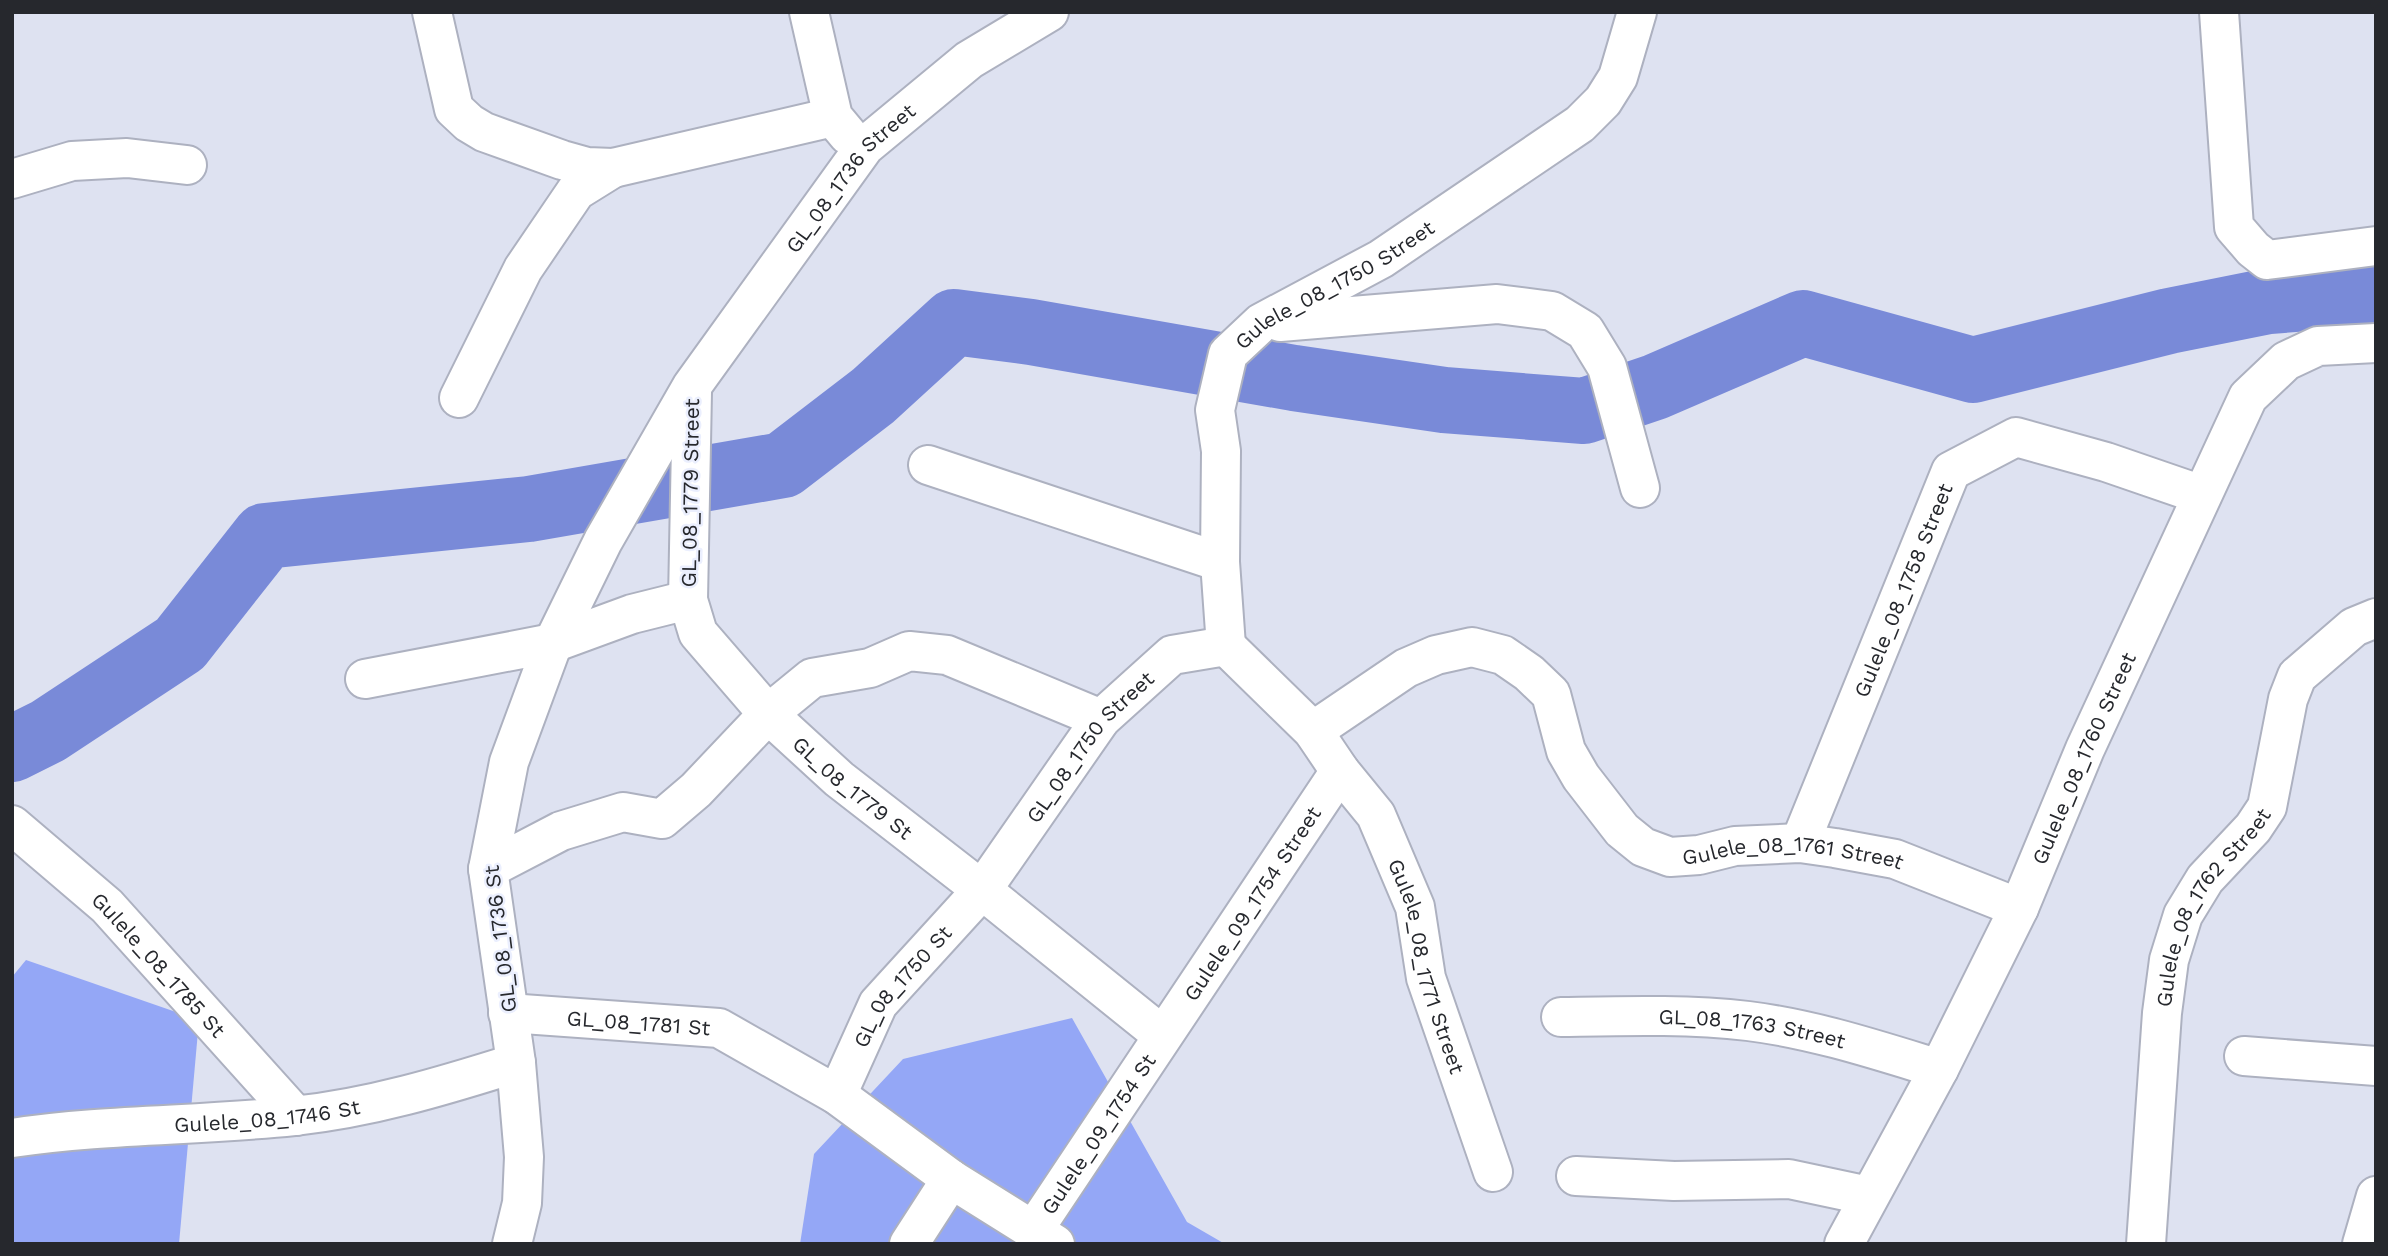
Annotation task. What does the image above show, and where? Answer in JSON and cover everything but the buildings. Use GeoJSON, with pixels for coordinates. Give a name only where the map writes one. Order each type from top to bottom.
{"type":"FeatureCollection","features":[{"type":"Feature","properties":{"kind":"street"},"geometry":{"type":"LineString","coordinates":[[432,12],[454,109],[469,123],[485,132],[562,160],[613,168],[833,117]]}},
{"type":"Feature","properties":{"kind":"street"},"geometry":{"type":"LineString","coordinates":[[809,12],[833,117],[844,132],[865,146]]}},
{"type":"Feature","properties":{"kind":"street","name":"GL_08_1736 Street"},"geometry":{"type":"LineString","coordinates":[[553,643],[603,541],[692,386],[865,146],[969,60],[1049,12]]}},
{"type":"Feature","properties":{"kind":"street","name":"Gulele_08_1750 Street"},"geometry":{"type":"LineString","coordinates":[[1226,646],[1220,562],[1221,451],[1215,410],[1227,354],[1261,323],[1381,259],[1580,124],[1603,101],[1618,76],[1637,12]]}},
{"type":"Feature","properties":{"kind":"street"},"geometry":{"type":"LineString","coordinates":[[2219,12],[2234,228],[2267,261],[2376,246]]}},
{"type":"Feature","properties":{"kind":"street"},"geometry":{"type":"LineString","coordinates":[[12,179],[72,161],[127,158],[187,165]]}},
{"type":"Feature","properties":{"kind":"street"},"geometry":{"type":"LineString","coordinates":[[459,398],[523,268],[576,191],[613,168]]}},
{"type":"Feature","properties":{"kind":"street"},"geometry":{"type":"LineString","coordinates":[[1261,323],[1497,304],[1552,311],[1585,331],[1607,366],[1640,488]]}},
{"type":"Feature","properties":{"kind":"street","name":"Gulele_08_1760 Street"},"geometry":{"type":"LineString","coordinates":[[1844,1244],[1940,1069],[2019,908],[2085,749],[2248,397],[2286,360],[2318,346],[2376,343]]}},
{"type":"Feature","properties":{"kind":"street","name":"GL_08_1779 Street"},"geometry":{"type":"LineString","coordinates":[[688,600],[692,386]]}},
{"type":"Feature","properties":{"kind":"street","name":"Gulele_08_1758 Street"},"geometry":{"type":"LineString","coordinates":[[1800,843],[1951,471],[2016,437],[2106,461],[2202,495]]}},
{"type":"Feature","properties":{"kind":"street"},"geometry":{"type":"LineString","coordinates":[[928,465],[1220,562]]}},
{"type":"Feature","properties":{"kind":"street"},"geometry":{"type":"LineString","coordinates":[[365,679],[553,643],[632,614],[688,600]]}},
{"type":"Feature","properties":{"kind":"street","name":"GL_08_1779 St"},"geometry":{"type":"LineString","coordinates":[[688,600],[698,633],[768,714],[839,779],[1163,1035]]}},
{"type":"Feature","properties":{"kind":"street","name":"Gulele_08_1762 Street"},"geometry":{"type":"LineString","coordinates":[[2146,1244],[2162,1013],[2169,960],[2183,915],[2205,879],[2253,828],[2267,807],[2288,699],[2297,676],[2354,627],[2376,618]]}},
{"type":"Feature","properties":{"kind":"street","name":"GL_08_1736 St"},"geometry":{"type":"LineString","coordinates":[[512,1244],[522,1203],[524,1157],[516,1063],[488,869],[509,762],[553,643]]}},
{"type":"Feature","properties":{"kind":"street","name":"GL_08_1750 Street"},"geometry":{"type":"LineString","coordinates":[[982,890],[1101,719],[1172,655],[1226,646]]}},
{"type":"Feature","properties":{"kind":"street","name":"Gulele_08_1771 Street"},"geometry":{"type":"LineString","coordinates":[[1226,646],[1313,732],[1376,815],[1415,907],[1426,978],[1493,1172]]}},
{"type":"Feature","properties":{"kind":"street","name":"Gulele_08_1761 Street"},"geometry":{"type":"LineString","coordinates":[[1313,732],[1406,668],[1436,655],[1472,647],[1503,655],[1529,673],[1551,694],[1566,751],[1581,777],[1622,830],[1643,847],[1670,857],[1699,855],[1735,846],[1800,843],[1895,859],[2019,908]]}},
{"type":"Feature","properties":{"kind":"street"},"geometry":{"type":"LineString","coordinates":[[488,869],[561,831],[623,812],[662,819],[696,790],[768,714],[812,678],[870,668],[909,651],[947,655],[1101,719]]}},
{"type":"Feature","properties":{"kind":"street","name":"Gulele_09_1754 Street"},"geometry":{"type":"LineString","coordinates":[[1163,1035],[1340,771]]}},
{"type":"Feature","properties":{"kind":"street","name":"Gulele_08_1785 St"},"geometry":{"type":"LineString","coordinates":[[12,825],[107,906],[296,1116]]}},
{"type":"Feature","properties":{"kind":"street","name":"GL_08_1750 St"},"geometry":{"type":"LineString","coordinates":[[838,1095],[878,1004],[982,890]]}},
{"type":"Feature","properties":{"kind":"street","name":"GL_08_1781 St"},"geometry":{"type":"LineString","coordinates":[[509,1013],[719,1028],[838,1095],[951,1179],[1044,1237]]}},
{"type":"Feature","properties":{"kind":"street","name":"GL_08_1763 Street"},"geometry":{"type":"LineString","coordinates":[[1561,1017],[1672,1016],[1750,1021],[1840,1040],[1940,1069]]}},
{"type":"Feature","properties":{"kind":"street","name":"Gulele_09_1754 St"},"geometry":{"type":"LineString","coordinates":[[1044,1237],[1163,1035]]}},
{"type":"Feature","properties":{"kind":"street"},"geometry":{"type":"LineString","coordinates":[[2244,1056],[2376,1066]]}},
{"type":"Feature","properties":{"kind":"street","name":"Gulele_08_1746 St"},"geometry":{"type":"LineString","coordinates":[[12,1139],[113,1128],[192,1125],[296,1116],[369,1104],[435,1089],[516,1063]]}},
{"type":"Feature","properties":{"kind":"street"},"geometry":{"type":"LineString","coordinates":[[1576,1176],[1674,1181],[1788,1179],[1868,1196]]}},
{"type":"Feature","properties":{"kind":"street"},"geometry":{"type":"LineString","coordinates":[[909,1244],[951,1179]]}},
{"type":"Feature","properties":{"kind":"street"},"geometry":{"type":"LineString","coordinates":[[2368,1239],[2376,1196]]}},
{"type":"Feature","properties":{"kind":"shaded area"},"geometry":{"type":"Polygon","coordinates":[[[26,960],[199,1020],[179,1244],[12,1244],[12,977],[26,960]]]}},
{"type":"Feature","properties":{"kind":"shaded area"},"geometry":{"type":"Polygon","coordinates":[[[1072,1018],[1187,1222],[1225,1244],[800,1244],[814,1154],[903,1059],[1072,1018]]]}},
{"type":"Feature","properties":{"kind":"waterway"},"geometry":{"type":"LineString","coordinates":[[12,749],[48,731],[180,644],[265,536],[529,509],[783,465],[873,396],[954,322],[1031,332],[1294,378],[1444,400],[1584,411],[1655,387],[1803,323],[1973,370],[2169,321],[2269,301],[2376,293]]}}]}
